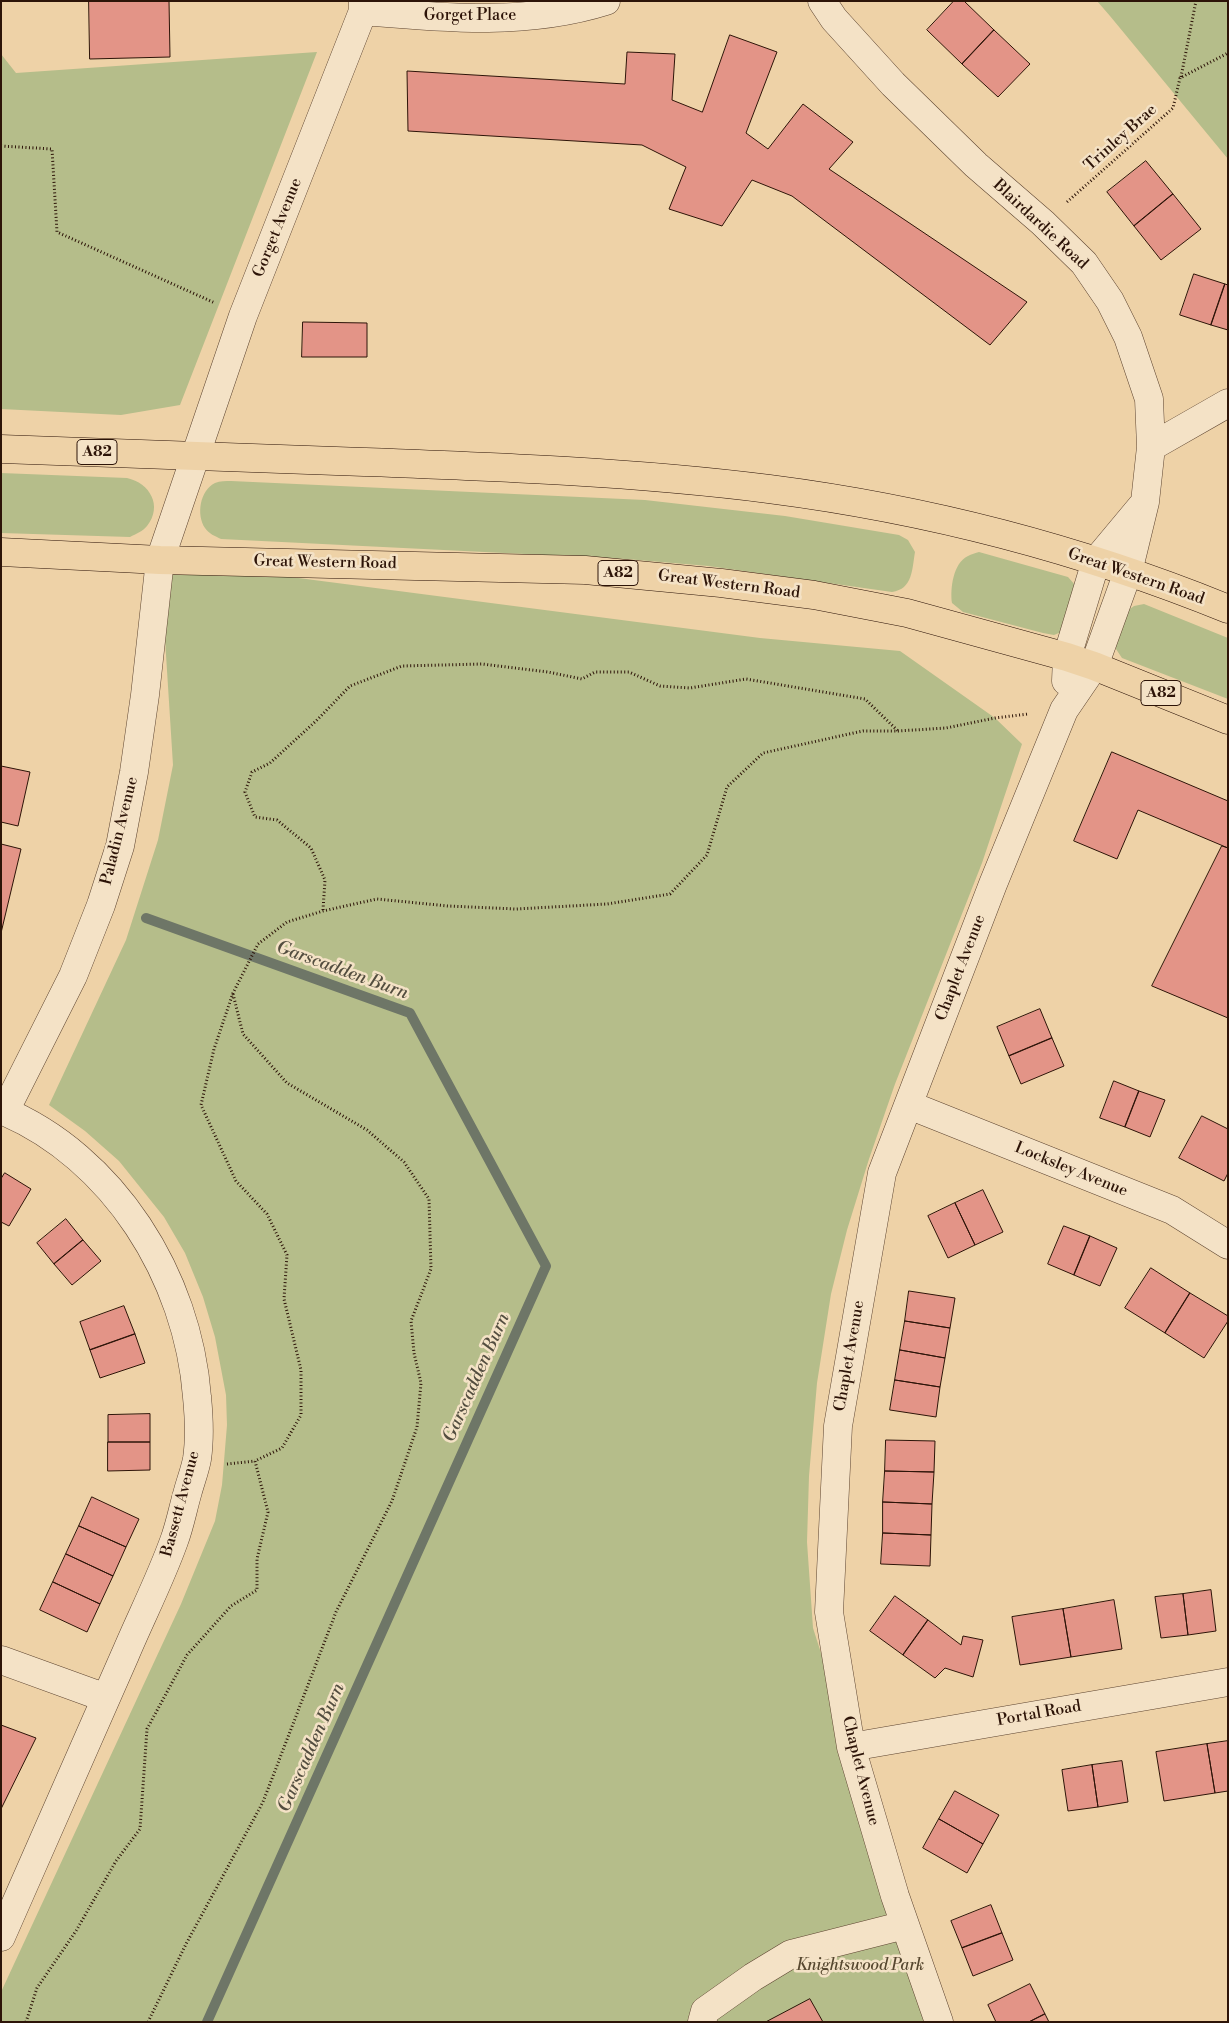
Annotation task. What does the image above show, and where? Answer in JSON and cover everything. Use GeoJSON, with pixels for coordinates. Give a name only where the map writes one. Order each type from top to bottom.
{"type":"FeatureCollection","features":[{"type":"Feature","properties":{"kind":"main road","name":"Great Western Road"},"geometry":{"type":"LineString","coordinates":[[1,449],[525,468],[770,489],[876,506],[1026,540],[1096,561],[1228,609]]}},
{"type":"Feature","properties":{"kind":"main road","name":"Great Western Road"},"geometry":{"type":"LineString","coordinates":[[1,552],[160,560],[585,570],[721,583],[814,595],[907,613],[1067,657],[1228,720]]}},
{"type":"Feature","properties":{"kind":"street","name":"Gorget Place"},"geometry":{"type":"LineString","coordinates":[[363,6],[453,19],[510,18],[579,10],[606,1]]}},
{"type":"Feature","properties":{"kind":"street","name":"Blairdardie Road"},"geometry":{"type":"LineString","coordinates":[[822,1],[834,19],[893,84],[976,165],[1044,223],[1084,263],[1110,301],[1128,337],[1148,400],[1151,447],[1145,502],[1128,572],[1094,666]]}},
{"type":"Feature","properties":{"kind":"street","name":"Gorget Avenue"},"geometry":{"type":"LineString","coordinates":[[194,456],[243,316],[363,6]]}},
{"type":"Feature","properties":{"kind":"street"},"geometry":{"type":"LineString","coordinates":[[1151,447],[1228,403]]}},
{"type":"Feature","properties":{"kind":"street","name":"Paladin Avenue"},"geometry":{"type":"LineString","coordinates":[[3,1110],[73,976],[101,905],[120,846],[134,772],[145,696],[160,560],[194,456]]}},
{"type":"Feature","properties":{"kind":"street"},"geometry":{"type":"LineString","coordinates":[[1096,561],[1145,502]]}},
{"type":"Feature","properties":{"kind":"street","name":"Chaplet Avenue"},"geometry":{"type":"LineString","coordinates":[[1064,710],[1067,657],[1096,561]]}},
{"type":"Feature","properties":{"kind":"street","name":"Chaplet Avenue"},"geometry":{"type":"LineString","coordinates":[[939,2022],[905,1926],[851,1747],[829,1612],[838,1426],[882,1173],[993,884],[1064,710],[1094,666]]}},
{"type":"Feature","properties":{"kind":"street","name":"Locksley Avenue"},"geometry":{"type":"LineString","coordinates":[[909,1105],[1172,1210],[1228,1245]]}},
{"type":"Feature","properties":{"kind":"street","name":"Bassett Avenue"},"geometry":{"type":"LineString","coordinates":[[1,1937],[174,1541],[197,1458],[198,1413],[196,1378],[189,1341],[179,1308],[160,1263],[138,1224],[113,1192],[84,1163],[48,1136],[3,1110]]}},
{"type":"Feature","properties":{"kind":"street"},"geometry":{"type":"LineString","coordinates":[[1,1660],[106,1698]]}},
{"type":"Feature","properties":{"kind":"street","name":"Portal Road"},"geometry":{"type":"LineString","coordinates":[[851,1747],[1228,1682]]}},
{"type":"Feature","properties":{"kind":"street"},"geometry":{"type":"LineString","coordinates":[[702,2022],[706,2011],[753,1977],[791,1954],[905,1926]]}},
{"type":"Feature","properties":{"kind":"path","name":"Trinley Brae"},"geometry":{"type":"LineString","coordinates":[[1044,223],[1174,108],[1196,1]]}},
{"type":"Feature","properties":{"kind":"path"},"geometry":{"type":"LineString","coordinates":[[1180,78],[1228,53]]}},
{"type":"Feature","properties":{"kind":"path"},"geometry":{"type":"LineString","coordinates":[[1,146],[52,149],[57,232],[243,316]]}},
{"type":"Feature","properties":{"kind":"path"},"geometry":{"type":"LineString","coordinates":[[323,911],[325,880],[311,848],[277,820],[255,817],[245,792],[252,772],[270,763],[316,721],[350,686],[402,666],[482,664],[548,672],[582,679],[595,672],[629,672],[660,686],[690,688],[746,679],[864,699],[898,731]]}},
{"type":"Feature","properties":{"kind":"path"},"geometry":{"type":"LineString","coordinates":[[245,969],[258,944],[287,922],[323,911],[377,899],[448,906],[516,909],[607,904],[670,894],[707,855],[727,787],[763,753],[863,731],[946,728],[994,718]]}},
{"type":"Feature","properties":{"kind":"path"},"geometry":{"type":"LineString","coordinates":[[148,2022],[186,1944],[263,1802],[336,1612],[392,1501],[417,1427],[421,1384],[414,1353],[411,1321],[431,1269],[429,1199],[404,1162],[367,1130],[287,1083],[243,1034],[233,993]]}},
{"type":"Feature","properties":{"kind":"green space"},"geometry":{"type":"Polygon","coordinates":[[[1097,1],[1228,1],[1228,159],[1110,16],[1097,1]]]}},
{"type":"Feature","properties":{"kind":"green space"},"geometry":{"type":"Polygon","coordinates":[[[317,52],[180,405],[121,415],[1,409],[1,54],[16,73],[317,52]]]}},
{"type":"Feature","properties":{"kind":"green space"},"geometry":{"type":"Polygon","coordinates":[[[1,473],[127,478],[148,490],[154,503],[154,511],[147,526],[130,537],[1,533],[1,473]]]}},
{"type":"Feature","properties":{"kind":"green space"},"geometry":{"type":"Polygon","coordinates":[[[231,481],[645,500],[785,516],[899,535],[908,540],[915,552],[908,583],[899,590],[892,592],[708,566],[626,559],[221,539],[210,533],[202,523],[201,503],[210,486],[217,482],[231,481]]]}},
{"type":"Feature","properties":{"kind":"green space"},"geometry":{"type":"Polygon","coordinates":[[[979,552],[1068,577],[1076,586],[1066,630],[1054,635],[1043,633],[963,612],[952,603],[952,584],[959,564],[968,556],[979,552]]]}},
{"type":"Feature","properties":{"kind":"green space","name":"Knightswood Park"},"geometry":{"type":"Polygon","coordinates":[[[160,560],[760,638],[900,651],[995,718],[1022,744],[982,863],[895,1084],[847,1230],[831,1294],[817,1383],[809,1476],[807,1542],[813,1628],[939,2022],[1,2022],[1,1992],[181,1604],[215,1521],[222,1485],[227,1425],[226,1395],[215,1337],[203,1297],[185,1253],[164,1217],[119,1161],[85,1131],[49,1105],[126,940],[158,840],[173,765],[160,560]]]}},
{"type":"Feature","properties":{"kind":"green space"},"geometry":{"type":"Polygon","coordinates":[[[1144,604],[1228,638],[1228,699],[1122,658],[1116,649],[1115,639],[1127,611],[1134,606],[1144,604]]]}},
{"type":"Feature","properties":{"kind":"building"},"geometry":{"type":"Polygon","coordinates":[[[89,1],[169,1],[170,57],[90,59],[89,1]]]}},
{"type":"Feature","properties":{"kind":"building"},"geometry":{"type":"Polygon","coordinates":[[[954,1],[964,1],[994,30],[962,64],[927,30],[954,1]]]}},
{"type":"Feature","properties":{"kind":"building"},"geometry":{"type":"Polygon","coordinates":[[[994,30],[1030,64],[998,97],[962,64],[994,30]]]}},
{"type":"Feature","properties":{"kind":"building"},"geometry":{"type":"Polygon","coordinates":[[[730,35],[777,52],[746,133],[768,149],[803,104],[853,142],[829,169],[1027,302],[990,345],[792,196],[752,180],[722,226],[669,209],[686,167],[642,145],[408,131],[407,71],[625,84],[627,52],[675,54],[672,100],[702,112],[730,35]]]}},
{"type":"Feature","properties":{"kind":"building"},"geometry":{"type":"Polygon","coordinates":[[[1146,161],[1173,194],[1134,226],[1107,192],[1146,161]]]}},
{"type":"Feature","properties":{"kind":"building"},"geometry":{"type":"Polygon","coordinates":[[[1173,194],[1201,229],[1161,260],[1134,226],[1173,194]]]}},
{"type":"Feature","properties":{"kind":"building"},"geometry":{"type":"Polygon","coordinates":[[[1194,274],[1225,284],[1211,325],[1180,315],[1194,274]]]}},
{"type":"Feature","properties":{"kind":"building"},"geometry":{"type":"Polygon","coordinates":[[[1225,284],[1228,285],[1228,330],[1211,325],[1225,284]]]}},
{"type":"Feature","properties":{"kind":"building"},"geometry":{"type":"Polygon","coordinates":[[[303,322],[367,323],[367,357],[302,357],[303,322]]]}},
{"type":"Feature","properties":{"kind":"building"},"geometry":{"type":"Polygon","coordinates":[[[1112,752],[1228,801],[1228,848],[1138,810],[1117,859],[1074,841],[1112,752]]]}},
{"type":"Feature","properties":{"kind":"building"},"geometry":{"type":"Polygon","coordinates":[[[1,766],[30,772],[18,826],[1,822],[1,766]]]}},
{"type":"Feature","properties":{"kind":"building"},"geometry":{"type":"Polygon","coordinates":[[[1,844],[21,849],[1,933],[1,844]]]}},
{"type":"Feature","properties":{"kind":"building"},"geometry":{"type":"Polygon","coordinates":[[[1222,846],[1228,848],[1228,1018],[1152,986],[1222,846]]]}},
{"type":"Feature","properties":{"kind":"building"},"geometry":{"type":"Polygon","coordinates":[[[1040,1009],[1052,1038],[1009,1056],[997,1027],[1040,1009]]]}},
{"type":"Feature","properties":{"kind":"building"},"geometry":{"type":"Polygon","coordinates":[[[1052,1038],[1064,1066],[1021,1084],[1009,1056],[1052,1038]]]}},
{"type":"Feature","properties":{"kind":"building"},"geometry":{"type":"Polygon","coordinates":[[[1114,1081],[1139,1091],[1125,1127],[1100,1118],[1114,1081]]]}},
{"type":"Feature","properties":{"kind":"building"},"geometry":{"type":"Polygon","coordinates":[[[1139,1091],[1165,1100],[1150,1137],[1125,1127],[1139,1091]]]}},
{"type":"Feature","properties":{"kind":"building"},"geometry":{"type":"Polygon","coordinates":[[[1202,1116],[1228,1129],[1228,1173],[1224,1181],[1179,1158],[1202,1116]]]}},
{"type":"Feature","properties":{"kind":"building"},"geometry":{"type":"Polygon","coordinates":[[[5,1173],[31,1189],[9,1226],[1,1222],[1,1179],[5,1173]]]}},
{"type":"Feature","properties":{"kind":"building"},"geometry":{"type":"Polygon","coordinates":[[[983,1190],[1003,1232],[975,1245],[955,1203],[983,1190]]]}},
{"type":"Feature","properties":{"kind":"building"},"geometry":{"type":"Polygon","coordinates":[[[955,1203],[975,1245],[948,1258],[928,1216],[955,1203]]]}},
{"type":"Feature","properties":{"kind":"building"},"geometry":{"type":"Polygon","coordinates":[[[66,1219],[83,1240],[54,1264],[37,1243],[66,1219]]]}},
{"type":"Feature","properties":{"kind":"building"},"geometry":{"type":"Polygon","coordinates":[[[1064,1226],[1090,1236],[1074,1275],[1048,1264],[1064,1226]]]}},
{"type":"Feature","properties":{"kind":"building"},"geometry":{"type":"Polygon","coordinates":[[[1090,1236],[1117,1248],[1100,1286],[1074,1275],[1090,1236]]]}},
{"type":"Feature","properties":{"kind":"building"},"geometry":{"type":"Polygon","coordinates":[[[83,1240],[101,1261],[72,1285],[54,1264],[83,1240]]]}},
{"type":"Feature","properties":{"kind":"building"},"geometry":{"type":"Polygon","coordinates":[[[1151,1268],[1190,1293],[1165,1333],[1125,1308],[1151,1268]]]}},
{"type":"Feature","properties":{"kind":"building"},"geometry":{"type":"Polygon","coordinates":[[[909,1291],[955,1298],[950,1328],[905,1321],[909,1291]]]}},
{"type":"Feature","properties":{"kind":"building"},"geometry":{"type":"Polygon","coordinates":[[[1190,1293],[1228,1316],[1228,1321],[1204,1358],[1165,1333],[1190,1293]]]}},
{"type":"Feature","properties":{"kind":"building"},"geometry":{"type":"Polygon","coordinates":[[[124,1306],[135,1334],[90,1350],[80,1322],[124,1306]]]}},
{"type":"Feature","properties":{"kind":"building"},"geometry":{"type":"Polygon","coordinates":[[[905,1321],[950,1328],[945,1358],[900,1350],[905,1321]]]}},
{"type":"Feature","properties":{"kind":"building"},"geometry":{"type":"Polygon","coordinates":[[[135,1334],[145,1363],[100,1378],[90,1350],[135,1334]]]}},
{"type":"Feature","properties":{"kind":"building"},"geometry":{"type":"Polygon","coordinates":[[[900,1350],[945,1358],[940,1387],[895,1380],[900,1350]]]}},
{"type":"Feature","properties":{"kind":"building"},"geometry":{"type":"Polygon","coordinates":[[[895,1380],[940,1387],[936,1417],[890,1410],[895,1380]]]}},
{"type":"Feature","properties":{"kind":"building"},"geometry":{"type":"Polygon","coordinates":[[[150,1414],[150,1442],[108,1442],[108,1415],[150,1414]]]}},
{"type":"Feature","properties":{"kind":"building"},"geometry":{"type":"Polygon","coordinates":[[[886,1440],[935,1441],[934,1472],[885,1471],[886,1440]]]}},
{"type":"Feature","properties":{"kind":"building"},"geometry":{"type":"Polygon","coordinates":[[[108,1442],[150,1442],[150,1470],[108,1471],[108,1442]]]}},
{"type":"Feature","properties":{"kind":"building"},"geometry":{"type":"Polygon","coordinates":[[[885,1471],[934,1472],[932,1504],[883,1502],[885,1471]]]}},
{"type":"Feature","properties":{"kind":"building"},"geometry":{"type":"Polygon","coordinates":[[[92,1497],[139,1519],[126,1547],[79,1526],[92,1497]]]}},
{"type":"Feature","properties":{"kind":"building"},"geometry":{"type":"Polygon","coordinates":[[[883,1502],[932,1504],[931,1535],[883,1533],[883,1502]]]}},
{"type":"Feature","properties":{"kind":"building"},"geometry":{"type":"Polygon","coordinates":[[[79,1526],[126,1547],[113,1576],[66,1554],[79,1526]]]}},
{"type":"Feature","properties":{"kind":"building"},"geometry":{"type":"Polygon","coordinates":[[[883,1533],[931,1535],[930,1566],[881,1564],[883,1533]]]}},
{"type":"Feature","properties":{"kind":"building"},"geometry":{"type":"Polygon","coordinates":[[[66,1554],[113,1576],[100,1604],[53,1582],[66,1554]]]}},
{"type":"Feature","properties":{"kind":"building"},"geometry":{"type":"Polygon","coordinates":[[[53,1582],[100,1604],[87,1632],[40,1610],[53,1582]]]}},
{"type":"Feature","properties":{"kind":"building"},"geometry":{"type":"Polygon","coordinates":[[[1211,1590],[1216,1631],[1188,1635],[1183,1594],[1211,1590]]]}},
{"type":"Feature","properties":{"kind":"building"},"geometry":{"type":"Polygon","coordinates":[[[1183,1594],[1188,1635],[1161,1638],[1155,1597],[1183,1594]]]}},
{"type":"Feature","properties":{"kind":"building"},"geometry":{"type":"Polygon","coordinates":[[[895,1596],[928,1620],[903,1655],[870,1631],[895,1596]]]}},
{"type":"Feature","properties":{"kind":"building"},"geometry":{"type":"Polygon","coordinates":[[[1114,1600],[1122,1649],[1071,1657],[1063,1609],[1114,1600]]]}},
{"type":"Feature","properties":{"kind":"building"},"geometry":{"type":"Polygon","coordinates":[[[1063,1609],[1071,1657],[1020,1665],[1012,1617],[1063,1609]]]}},
{"type":"Feature","properties":{"kind":"building"},"geometry":{"type":"Polygon","coordinates":[[[928,1620],[961,1645],[963,1636],[983,1640],[973,1677],[945,1668],[935,1678],[903,1655],[928,1620]]]}},
{"type":"Feature","properties":{"kind":"building"},"geometry":{"type":"Polygon","coordinates":[[[1,1725],[36,1738],[1,1809],[1,1725]]]}},
{"type":"Feature","properties":{"kind":"building"},"geometry":{"type":"Polygon","coordinates":[[[1228,1741],[1228,1791],[1215,1793],[1207,1744],[1228,1741]]]}},
{"type":"Feature","properties":{"kind":"building"},"geometry":{"type":"Polygon","coordinates":[[[1207,1744],[1215,1793],[1164,1801],[1156,1752],[1207,1744]]]}},
{"type":"Feature","properties":{"kind":"building"},"geometry":{"type":"Polygon","coordinates":[[[1122,1761],[1128,1802],[1098,1807],[1092,1765],[1122,1761]]]}},
{"type":"Feature","properties":{"kind":"building"},"geometry":{"type":"Polygon","coordinates":[[[1092,1765],[1098,1807],[1068,1811],[1062,1770],[1092,1765]]]}},
{"type":"Feature","properties":{"kind":"building"},"geometry":{"type":"Polygon","coordinates":[[[955,1791],[999,1815],[983,1844],[939,1819],[955,1791]]]}},
{"type":"Feature","properties":{"kind":"building"},"geometry":{"type":"Polygon","coordinates":[[[939,1819],[983,1844],[967,1873],[923,1848],[939,1819]]]}},
{"type":"Feature","properties":{"kind":"building"},"geometry":{"type":"Polygon","coordinates":[[[991,1905],[1002,1933],[962,1948],[951,1921],[991,1905]]]}},
{"type":"Feature","properties":{"kind":"building"},"geometry":{"type":"Polygon","coordinates":[[[1002,1933],[1013,1960],[973,1976],[962,1948],[1002,1933]]]}},
{"type":"Feature","properties":{"kind":"building"},"geometry":{"type":"Polygon","coordinates":[[[1030,1984],[1045,2014],[1029,2022],[996,2022],[988,2005],[1030,1984]]]}},
{"type":"Feature","properties":{"kind":"building"},"geometry":{"type":"Polygon","coordinates":[[[810,1999],[823,2022],[766,2022],[810,1999]]]}},
{"type":"Feature","properties":{"kind":"building"},"geometry":{"type":"Polygon","coordinates":[[[1045,2014],[1049,2022],[1029,2022],[1045,2014]]]}},
{"type":"Feature","properties":{"kind":"waterway","name":"Garscadden Burn"},"geometry":{"type":"LineString","coordinates":[[146,918],[410,1013],[546,1266],[207,2022]]}}]}
